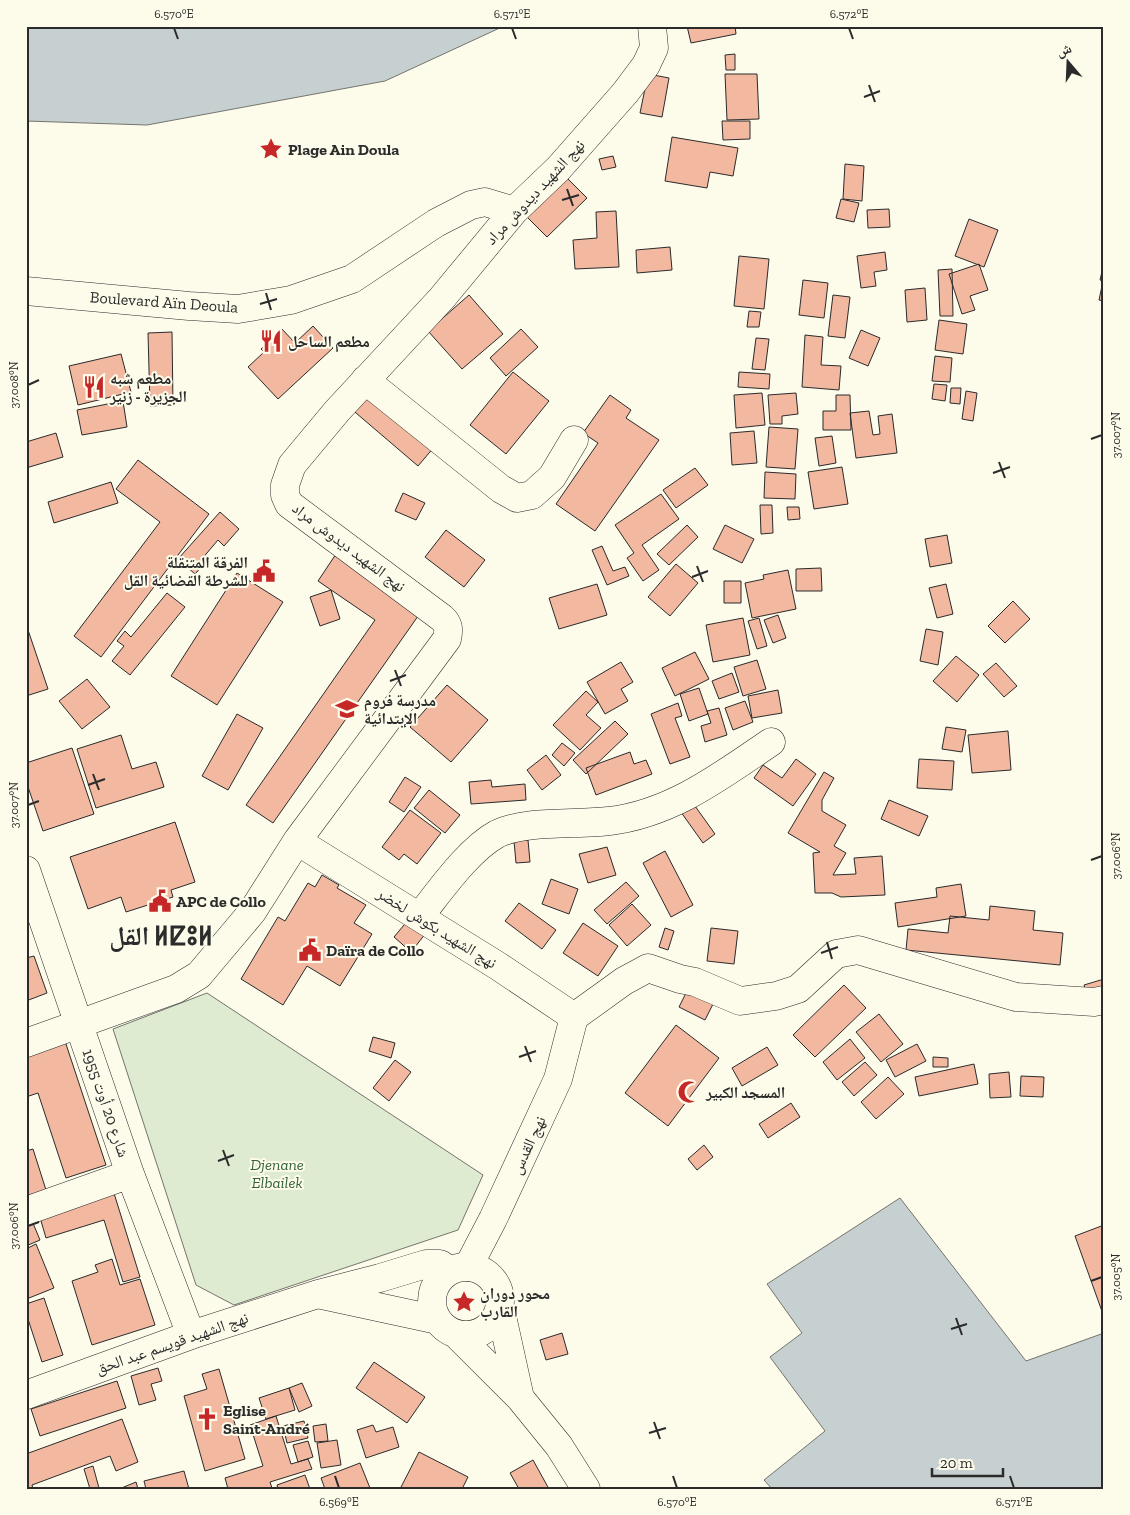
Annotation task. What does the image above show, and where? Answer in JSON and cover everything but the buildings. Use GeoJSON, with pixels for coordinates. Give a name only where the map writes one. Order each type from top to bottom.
{"type":"FeatureCollection","features":[{"type":"Feature","properties":{"kind":"street","name":"نهج الشهيد ديدوش مراد"},"geometry":{"type":"LineString","coordinates":[[26,1043],[176,989],[199,975],[252,912],[297,841],[447,639],[448,624],[442,618],[289,504],[285,495],[286,477],[292,465],[336,411],[442,298],[514,211],[558,169],[625,93],[646,65],[654,48],[652,26]]}},
{"type":"Feature","properties":{"kind":"street","name":"Boulevard Aïn Deoula"},"geometry":{"type":"LineString","coordinates":[[26,291],[238,309],[291,300],[352,278],[436,223],[471,204],[485,202],[514,211]]}},
{"type":"Feature","properties":{"kind":"street"},"geometry":{"type":"LineString","coordinates":[[365,380],[501,489],[517,498],[532,495],[552,477],[574,440]]}},
{"type":"Feature","properties":{"kind":"street"},"geometry":{"type":"LineString","coordinates":[[419,917],[461,866],[485,842],[505,830],[542,824],[610,821],[648,813],[684,798],[705,786],[771,742]]}},
{"type":"Feature","properties":{"kind":"street","name":"نهج الشهيد بكوش لخضر"},"geometry":{"type":"LineString","coordinates":[[297,841],[498,966],[574,1018]]}},
{"type":"Feature","properties":{"kind":"street","name":"شارع 20 أوت 1955"},"geometry":{"type":"LineString","coordinates":[[26,870],[130,1174],[190,1335]]}},
{"type":"Feature","properties":{"kind":"street"},"geometry":{"type":"LineString","coordinates":[[574,1018],[624,981],[648,968],[680,979],[696,982],[740,1001],[776,996],[798,989],[836,954],[858,950],[1016,997],[1094,1002],[1104,1000]]}},
{"type":"Feature","properties":{"kind":"street","name":"نهج القدس"},"geometry":{"type":"LineString","coordinates":[[459,1269],[493,1219],[558,1079],[574,1018]]}},
{"type":"Feature","properties":{"kind":"street"},"geometry":{"type":"LineString","coordinates":[[26,1212],[130,1174]]}},
{"type":"Feature","properties":{"kind":"street","name":"نهج الشهيد قويسم عبد الحق"},"geometry":{"type":"LineString","coordinates":[[26,1395],[190,1335],[318,1294],[426,1264],[440,1264],[459,1269]]}},
{"type":"Feature","properties":{"kind":"street"},"geometry":{"type":"LineString","coordinates":[[520,1398],[500,1307],[500,1295],[492,1280],[479,1270],[459,1269],[441,1278],[432,1298],[433,1310],[447,1327],[520,1398],[559,1446],[586,1489]]}},
{"type":"Feature","properties":{"kind":"street"},"geometry":{"type":"LineString","coordinates":[[318,1294],[447,1327],[468,1335],[479,1333],[489,1326],[496,1318],[500,1307]]}},
{"type":"Feature","properties":{"kind":"green space","name":"Djenane Elbailek"},"geometry":{"type":"Polygon","coordinates":[[[207,993],[483,1175],[458,1230],[234,1305],[196,1285],[113,1029],[207,993]]]}},
{"type":"Feature","properties":{"kind":"shaded area"},"geometry":{"type":"Polygon","coordinates":[[[26,26],[504,26],[385,81],[147,125],[26,121],[26,26]]]}},
{"type":"Feature","properties":{"kind":"shaded area"},"geometry":{"type":"Polygon","coordinates":[[[900,1198],[1026,1361],[1104,1333],[1104,1489],[772,1489],[764,1480],[825,1431],[770,1357],[802,1333],[767,1284],[900,1198]]]}},
{"type":"Feature","properties":{"kind":"place","name":"Plage Ain Doula"},"geometry":{"type":"Point","coordinates":[271,149]}},
{"type":"Feature","properties":{"kind":"place","name":"مطعم الساحل"},"geometry":{"type":"Point","coordinates":[271,341]}},
{"type":"Feature","properties":{"kind":"place","name":"مطعم شبه الجزيرة - زنير"},"geometry":{"type":"Point","coordinates":[94,387]}},
{"type":"Feature","properties":{"kind":"place","name":"الفرقة المتنقلة للشرطة القضائية القل"},"geometry":{"type":"Point","coordinates":[264,571]}},
{"type":"Feature","properties":{"kind":"place","name":"مدرسة فروم الإبتدائية"},"geometry":{"type":"Point","coordinates":[347,709]}},
{"type":"Feature","properties":{"kind":"place","name":"APC de Collo"},"geometry":{"type":"Point","coordinates":[160,901]}},
{"type":"Feature","properties":{"kind":"place","name":"Daïra de Collo"},"geometry":{"type":"Point","coordinates":[310,950]}},
{"type":"Feature","properties":{"kind":"place","name":"المسجد الكبير"},"geometry":{"type":"Point","coordinates":[689,1092]}},
{"type":"Feature","properties":{"kind":"place","name":"محور دوران القارب"},"geometry":{"type":"Point","coordinates":[464,1302]}},
{"type":"Feature","properties":{"kind":"place","name":"Eglise Saint-André"},"geometry":{"type":"Point","coordinates":[207,1419]}},
{"type":"Feature","properties":{"kind":"district","name":"القل ⵍⵇⵓⵍ"},"geometry":{"type":"Point","coordinates":[161,936]}}]}
